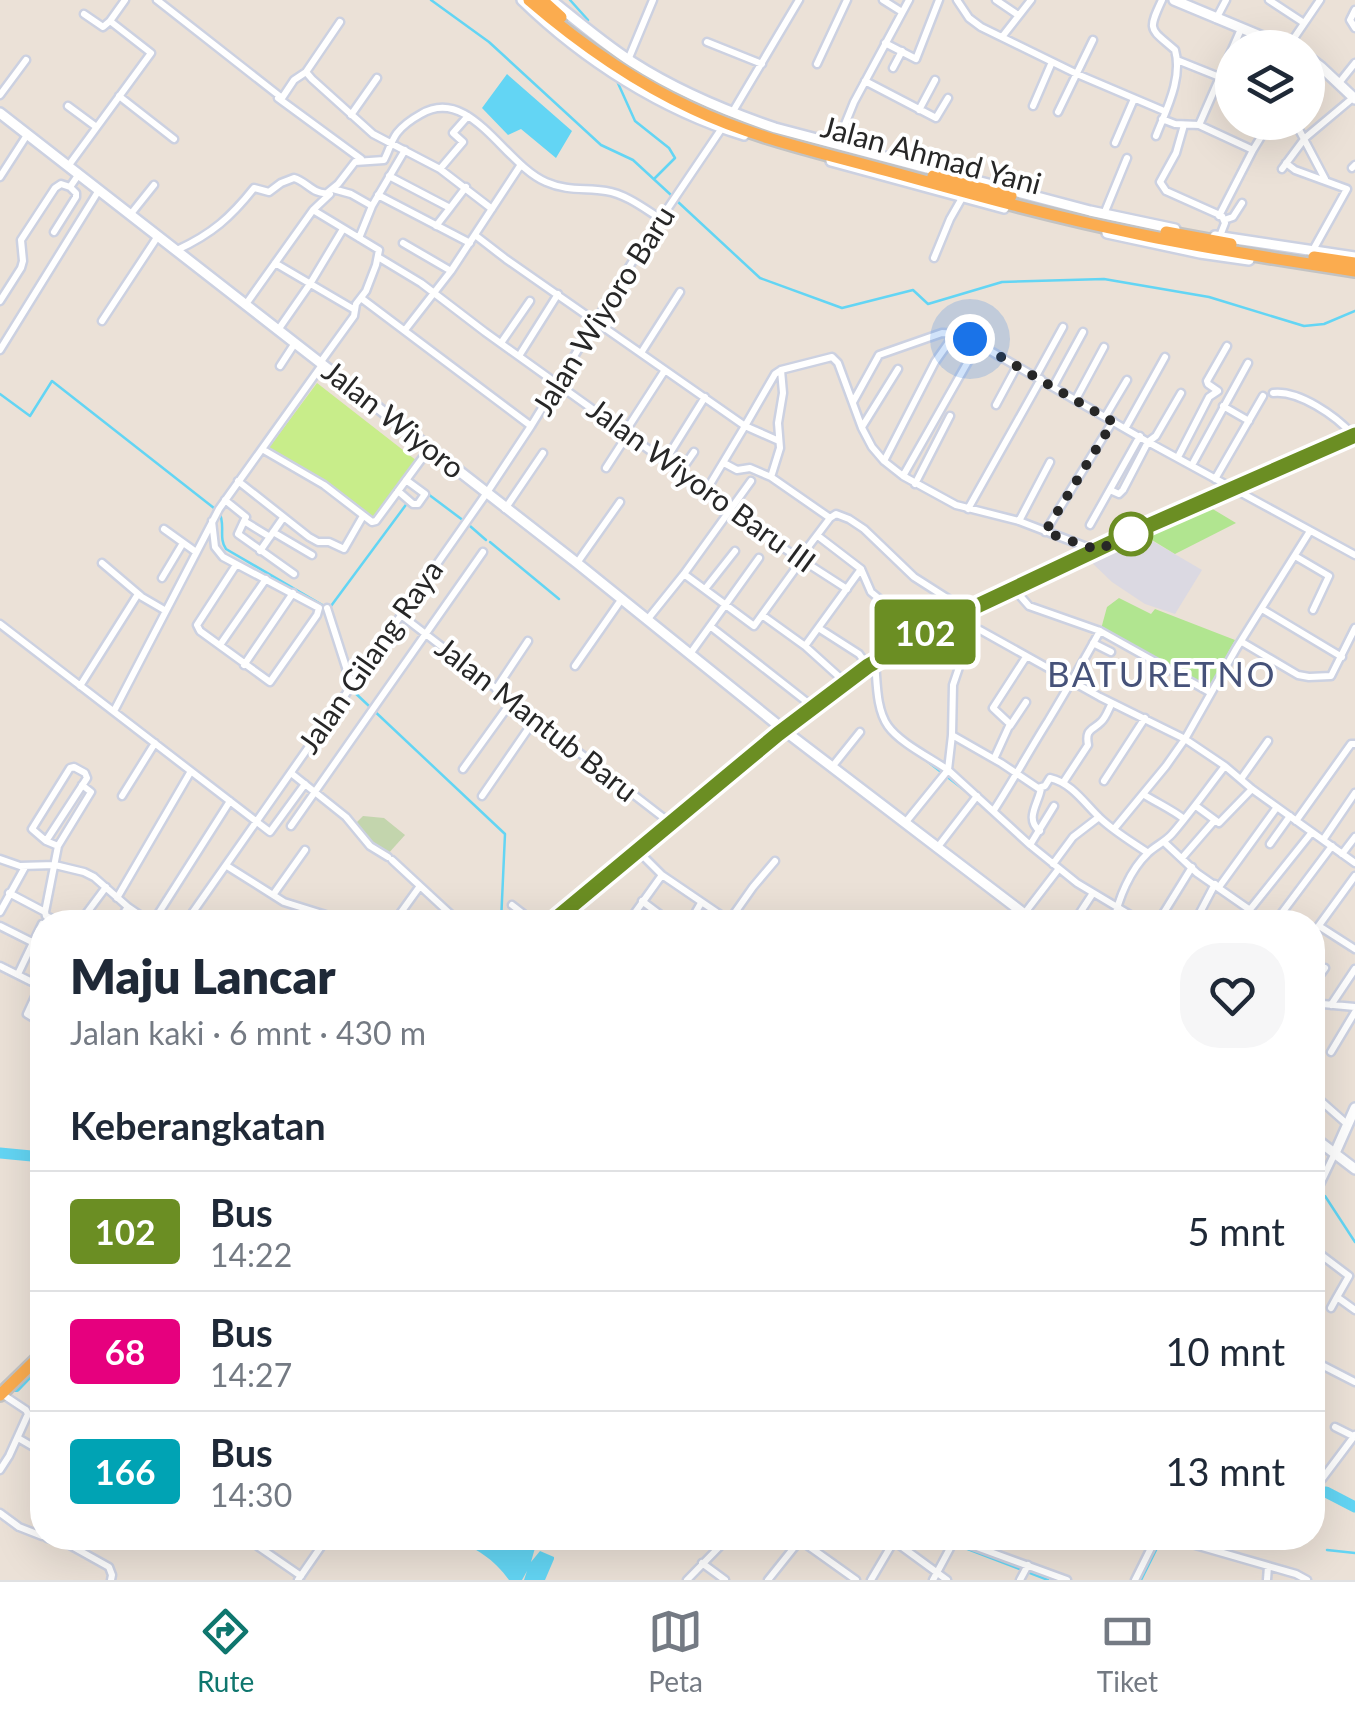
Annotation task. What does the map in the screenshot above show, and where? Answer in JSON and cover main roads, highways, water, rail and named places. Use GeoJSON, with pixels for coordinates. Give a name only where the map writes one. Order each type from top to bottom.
{"type":"FeatureCollection","features":[{"type":"Feature","properties":{"kind":"highway","name":"Jalan Ahmad Yani"},"geometry":{"type":"LineString","coordinates":[[526,0],[647,86],[727,124],[781,144],[1072,220],[1265,260],[1355,274]]}},
{"type":"Feature","properties":{"kind":"highway","name":"Jalan Ahmad Yani"},"geometry":{"type":"LineString","coordinates":[[542,0],[641,74],[730,118],[774,134],[1070,212],[1355,260]]}},
{"type":"Feature","properties":{"kind":"highway"},"geometry":{"type":"LineString","coordinates":[[571,910],[784,730],[872,664],[960,614],[1354,436]]}},
{"type":"Feature","properties":{"kind":"highway"},"geometry":{"type":"LineString","coordinates":[[4,1391],[30,1366]]}},
{"type":"Feature","properties":{"kind":"water"},"geometry":{"type":"Polygon","coordinates":[[[507,74],[572,131],[556,158],[521,129],[508,135],[482,108],[507,74]]]}},
{"type":"Feature","properties":{"kind":"water"},"geometry":{"type":"Polygon","coordinates":[[[476,1550],[534,1550],[531,1562],[540,1551],[554,1559],[545,1580],[524,1580],[527,1571],[522,1580],[509,1580],[476,1550]]]}},
{"type":"Feature","properties":{"kind":"waterway"},"geometry":{"type":"LineString","coordinates":[[431,0],[489,42],[601,145],[633,160],[671,195]]}},
{"type":"Feature","properties":{"kind":"waterway"},"geometry":{"type":"LineString","coordinates":[[570,0],[588,20]]}},
{"type":"Feature","properties":{"kind":"waterway"},"geometry":{"type":"LineString","coordinates":[[617,81],[635,121],[669,148],[675,158],[655,178]]}},
{"type":"Feature","properties":{"kind":"waterway"},"geometry":{"type":"LineString","coordinates":[[677,201],[760,278],[842,308],[913,290],[928,304],[1002,282],[1104,279],[1209,297],[1304,326],[1324,324],[1355,311]]}},
{"type":"Feature","properties":{"kind":"waterway"},"geometry":{"type":"LineString","coordinates":[[0,394],[30,416],[52,381],[219,512],[226,549],[324,606]]}},
{"type":"Feature","properties":{"kind":"waterway"},"geometry":{"type":"LineString","coordinates":[[428,494],[464,521]]}},
{"type":"Feature","properties":{"kind":"waterway"},"geometry":{"type":"LineString","coordinates":[[331,606],[408,502]]}},
{"type":"Feature","properties":{"kind":"waterway"},"geometry":{"type":"LineString","coordinates":[[470,526],[486,540]]}},
{"type":"Feature","properties":{"kind":"waterway"},"geometry":{"type":"LineString","coordinates":[[490,542],[559,599]]}},
{"type":"Feature","properties":{"kind":"waterway"},"geometry":{"type":"LineString","coordinates":[[335,643],[347,684]]}},
{"type":"Feature","properties":{"kind":"waterway"},"geometry":{"type":"LineString","coordinates":[[352,690],[505,834],[502,910]]}},
{"type":"Feature","properties":{"kind":"waterway"},"geometry":{"type":"LineString","coordinates":[[923,758],[972,796]]}},
{"type":"Feature","properties":{"kind":"waterway"},"geometry":{"type":"LineString","coordinates":[[0,1153],[30,1156]]}},
{"type":"Feature","properties":{"kind":"waterway"},"geometry":{"type":"LineString","coordinates":[[1325,1196],[1355,1242]]}},
{"type":"Feature","properties":{"kind":"waterway"},"geometry":{"type":"LineString","coordinates":[[9,1389],[17,1389],[30,1375]]}},
{"type":"Feature","properties":{"kind":"waterway"},"geometry":{"type":"LineString","coordinates":[[1325,1492],[1355,1507]]}},
{"type":"Feature","properties":{"kind":"waterway"},"geometry":{"type":"LineString","coordinates":[[970,1550],[1048,1580]]}},
{"type":"Feature","properties":{"kind":"waterway"},"geometry":{"type":"LineString","coordinates":[[1141,1580],[1156,1550]]}},
{"type":"Feature","properties":{"kind":"waterway"},"geometry":{"type":"LineString","coordinates":[[1327,1550],[1355,1553]]}},
{"type":"Feature","properties":{"kind":"district","name":"BATURETNO"},"geometry":{"type":"Point","coordinates":[1162,675]}}]}
